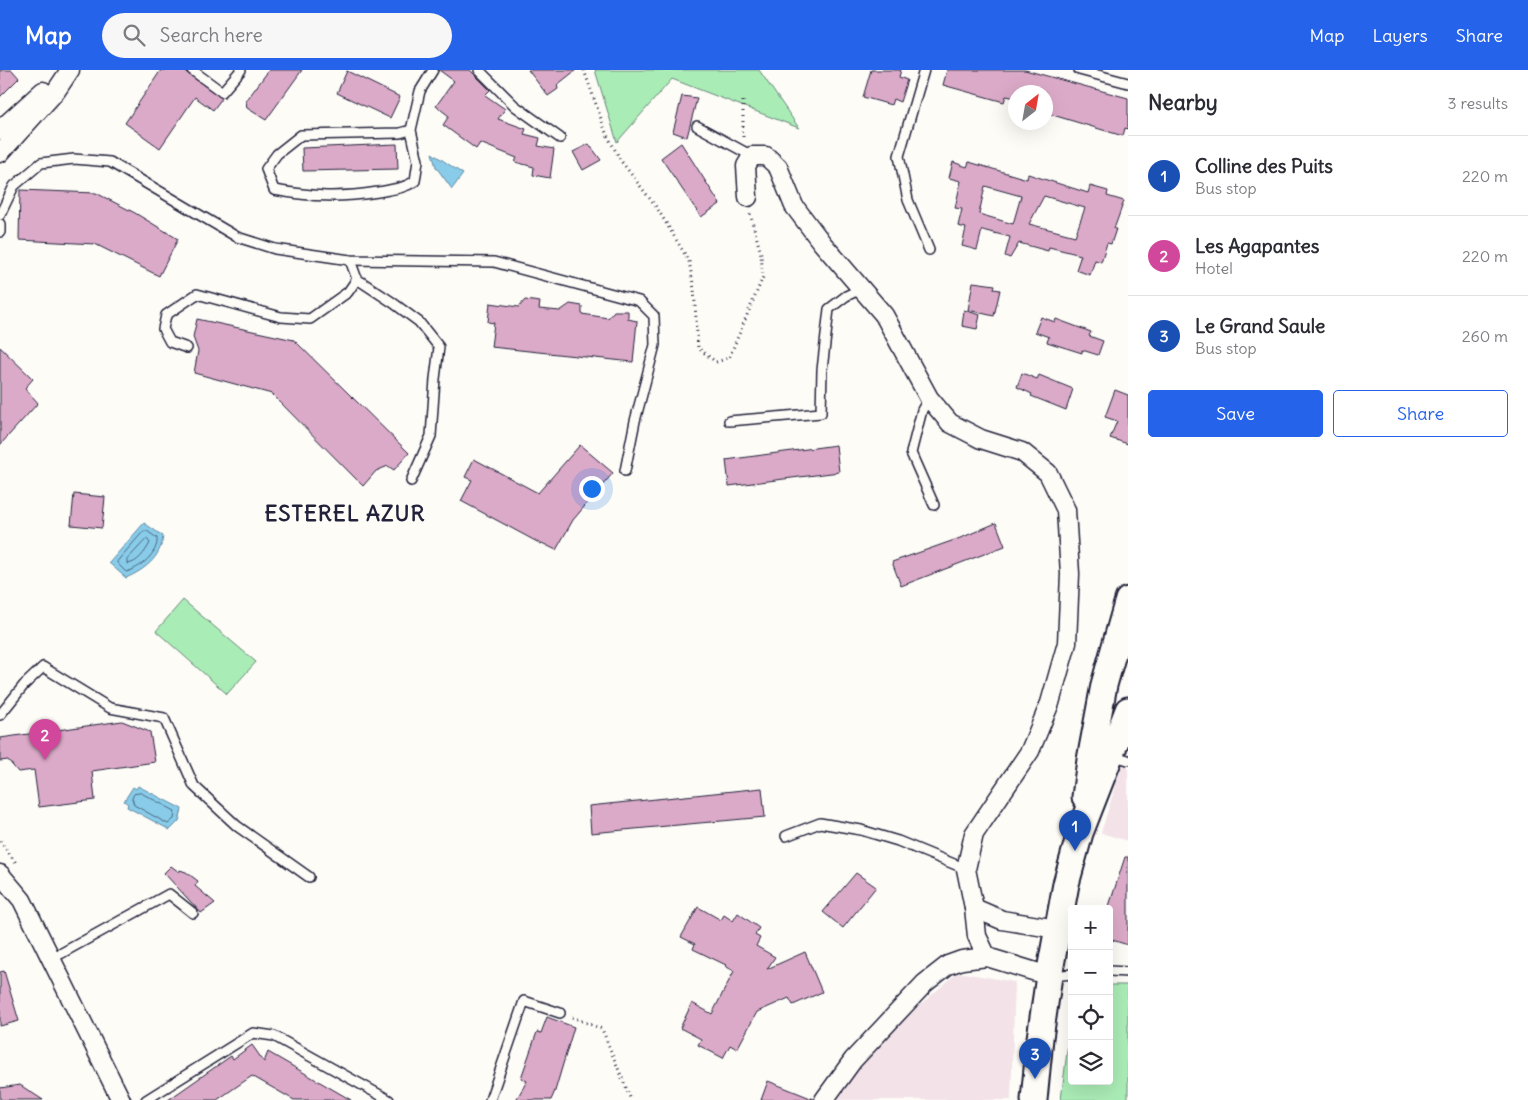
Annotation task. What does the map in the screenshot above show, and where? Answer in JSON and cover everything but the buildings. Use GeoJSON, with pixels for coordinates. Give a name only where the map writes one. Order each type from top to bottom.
{"type":"FeatureCollection","features":[{"type":"Feature","properties":{"kind":"main road"},"geometry":{"type":"LineString","coordinates":[[1034,1100],[1040,1038],[1060,975],[1057,930],[1066,884],[1080,833],[1090,760],[1104,685],[1128,600]]}},
{"type":"Feature","properties":{"kind":"main road"},"geometry":{"type":"LineString","coordinates":[[1080,833],[1120,757],[1128,710]]}},
{"type":"Feature","properties":{"kind":"street"},"geometry":{"type":"LineString","coordinates":[[0,130],[33,99],[70,70]]}},
{"type":"Feature","properties":{"kind":"street"},"geometry":{"type":"LineString","coordinates":[[0,153],[56,91],[70,70]]}},
{"type":"Feature","properties":{"kind":"street"},"geometry":{"type":"LineString","coordinates":[[748,197],[747,153],[766,156],[778,167],[794,206],[822,244],[884,315],[929,398],[950,422],[980,439],[1022,452],[1048,473],[1066,510],[1070,574],[1066,643],[1050,704],[1030,751],[974,834],[966,869],[974,908],[977,936],[987,958]]}},
{"type":"Feature","properties":{"kind":"street"},"geometry":{"type":"LineString","coordinates":[[0,874],[22,900],[96,1046],[121,1100]]}},
{"type":"Feature","properties":{"kind":"street"},"geometry":{"type":"LineString","coordinates":[[974,908],[1002,920],[1057,930]]}},
{"type":"Feature","properties":{"kind":"street"},"geometry":{"type":"LineString","coordinates":[[824,1100],[853,1060],[925,983],[948,965],[962,960],[987,958],[1060,975]]}},
{"type":"Feature","properties":{"kind":"lane"},"geometry":{"type":"LineString","coordinates":[[192,70],[222,92],[241,70]]}},
{"type":"Feature","properties":{"kind":"lane"},"geometry":{"type":"LineString","coordinates":[[411,130],[301,135],[277,154],[266,169],[274,190],[304,196],[349,197],[406,187],[415,181],[418,161],[411,130],[420,91],[433,70]]}},
{"type":"Feature","properties":{"kind":"lane"},"geometry":{"type":"LineString","coordinates":[[479,70],[515,106],[560,138]]}},
{"type":"Feature","properties":{"kind":"lane"},"geometry":{"type":"LineString","coordinates":[[924,70],[898,156],[908,200],[929,250]]}},
{"type":"Feature","properties":{"kind":"lane"},"geometry":{"type":"LineString","coordinates":[[1080,70],[1128,84]]}},
{"type":"Feature","properties":{"kind":"lane"},"geometry":{"type":"LineString","coordinates":[[697,126],[747,153]]}},
{"type":"Feature","properties":{"kind":"lane"},"geometry":{"type":"LineString","coordinates":[[0,215],[14,186],[41,163],[74,159],[110,162],[237,237],[276,249],[350,260],[494,262],[639,301],[654,316],[655,345],[635,421],[625,471]]}},
{"type":"Feature","properties":{"kind":"lane"},"geometry":{"type":"LineString","coordinates":[[0,224],[0,232]]}},
{"type":"Feature","properties":{"kind":"lane"},"geometry":{"type":"LineString","coordinates":[[350,260],[357,279],[419,322],[439,347],[431,436],[411,481]]}},
{"type":"Feature","properties":{"kind":"lane"},"geometry":{"type":"LineString","coordinates":[[187,348],[170,342],[163,329],[166,315],[197,294],[281,317],[310,319],[348,292],[357,279]]}},
{"type":"Feature","properties":{"kind":"lane"},"geometry":{"type":"LineString","coordinates":[[729,421],[822,413],[822,370],[830,309],[846,296],[862,289]]}},
{"type":"Feature","properties":{"kind":"lane"},"geometry":{"type":"LineString","coordinates":[[929,398],[922,410],[911,454],[934,506]]}},
{"type":"Feature","properties":{"kind":"lane"},"geometry":{"type":"LineString","coordinates":[[0,715],[24,685],[43,667],[110,708],[164,718],[194,786],[237,826],[309,878]]}},
{"type":"Feature","properties":{"kind":"lane"},"geometry":{"type":"LineString","coordinates":[[786,836],[820,823],[861,830],[898,841],[966,869]]}},
{"type":"Feature","properties":{"kind":"lane"},"geometry":{"type":"LineString","coordinates":[[51,959],[169,894],[193,913]]}},
{"type":"Feature","properties":{"kind":"lane"},"geometry":{"type":"LineString","coordinates":[[1113,971],[1128,972]]}},
{"type":"Feature","properties":{"kind":"lane"},"geometry":{"type":"LineString","coordinates":[[490,1100],[524,1001],[560,1013]]}},
{"type":"Feature","properties":{"kind":"lane"},"geometry":{"type":"LineString","coordinates":[[146,1100],[253,1033],[274,1036],[389,1100]]}},
{"type":"Feature","properties":{"kind":"path"},"geometry":{"type":"LineString","coordinates":[[584,70],[606,133],[621,161],[657,208],[689,261],[694,289],[698,348],[716,362],[729,358],[763,277],[761,254],[750,214],[748,197]]}},
{"type":"Feature","properties":{"kind":"path"},"geometry":{"type":"LineString","coordinates":[[743,101],[747,153]]}},
{"type":"Feature","properties":{"kind":"path"},"geometry":{"type":"LineString","coordinates":[[560,1013],[602,1028],[631,1100]]}},
{"type":"Feature","properties":{"kind":"shaded area"},"geometry":{"type":"Polygon","coordinates":[[[1128,748],[1128,841],[1101,833],[1128,748]]]}},
{"type":"Feature","properties":{"kind":"shaded area"},"geometry":{"type":"Polygon","coordinates":[[[958,972],[1015,982],[1011,1100],[832,1100],[842,1073],[958,972]]]}},
{"type":"Feature","properties":{"kind":"green space"},"geometry":{"type":"Polygon","coordinates":[[[595,70],[759,70],[799,128],[672,79],[617,142],[595,70]]]}},
{"type":"Feature","properties":{"kind":"green space"},"geometry":{"type":"Polygon","coordinates":[[[183,600],[256,662],[227,694],[156,631],[183,600]]]}},
{"type":"Feature","properties":{"kind":"green space"},"geometry":{"type":"Polygon","coordinates":[[[1113,985],[1128,985],[1128,1100],[1061,1100],[1068,1043],[1068,1085],[1113,1085],[1113,985]]]}},
{"type":"Feature","properties":{"kind":"water"},"geometry":{"type":"Polygon","coordinates":[[[432,153],[463,174],[452,189],[436,167],[432,153]]]}},
{"type":"Feature","properties":{"kind":"water"},"geometry":{"type":"Polygon","coordinates":[[[144,523],[163,536],[162,544],[155,557],[145,567],[126,578],[109,563],[144,523]]]}},
{"type":"Feature","properties":{"kind":"water"},"geometry":{"type":"Polygon","coordinates":[[[138,786],[182,809],[179,821],[170,830],[127,807],[128,804],[124,801],[133,787],[136,789],[138,786]]]}},
{"type":"Feature","properties":{"kind":"place","name":"Les Agapantes"},"geometry":{"type":"Point","coordinates":[45,760]}},
{"type":"Feature","properties":{"kind":"place","name":"Colline des Puits"},"geometry":{"type":"Point","coordinates":[1075,851]}},
{"type":"Feature","properties":{"kind":"place","name":"Le Grand Saule"},"geometry":{"type":"Point","coordinates":[1035,1079]}},
{"type":"Feature","properties":{"kind":"district","name":"ESTEREL AZUR"},"geometry":{"type":"Point","coordinates":[345,513]}}]}
